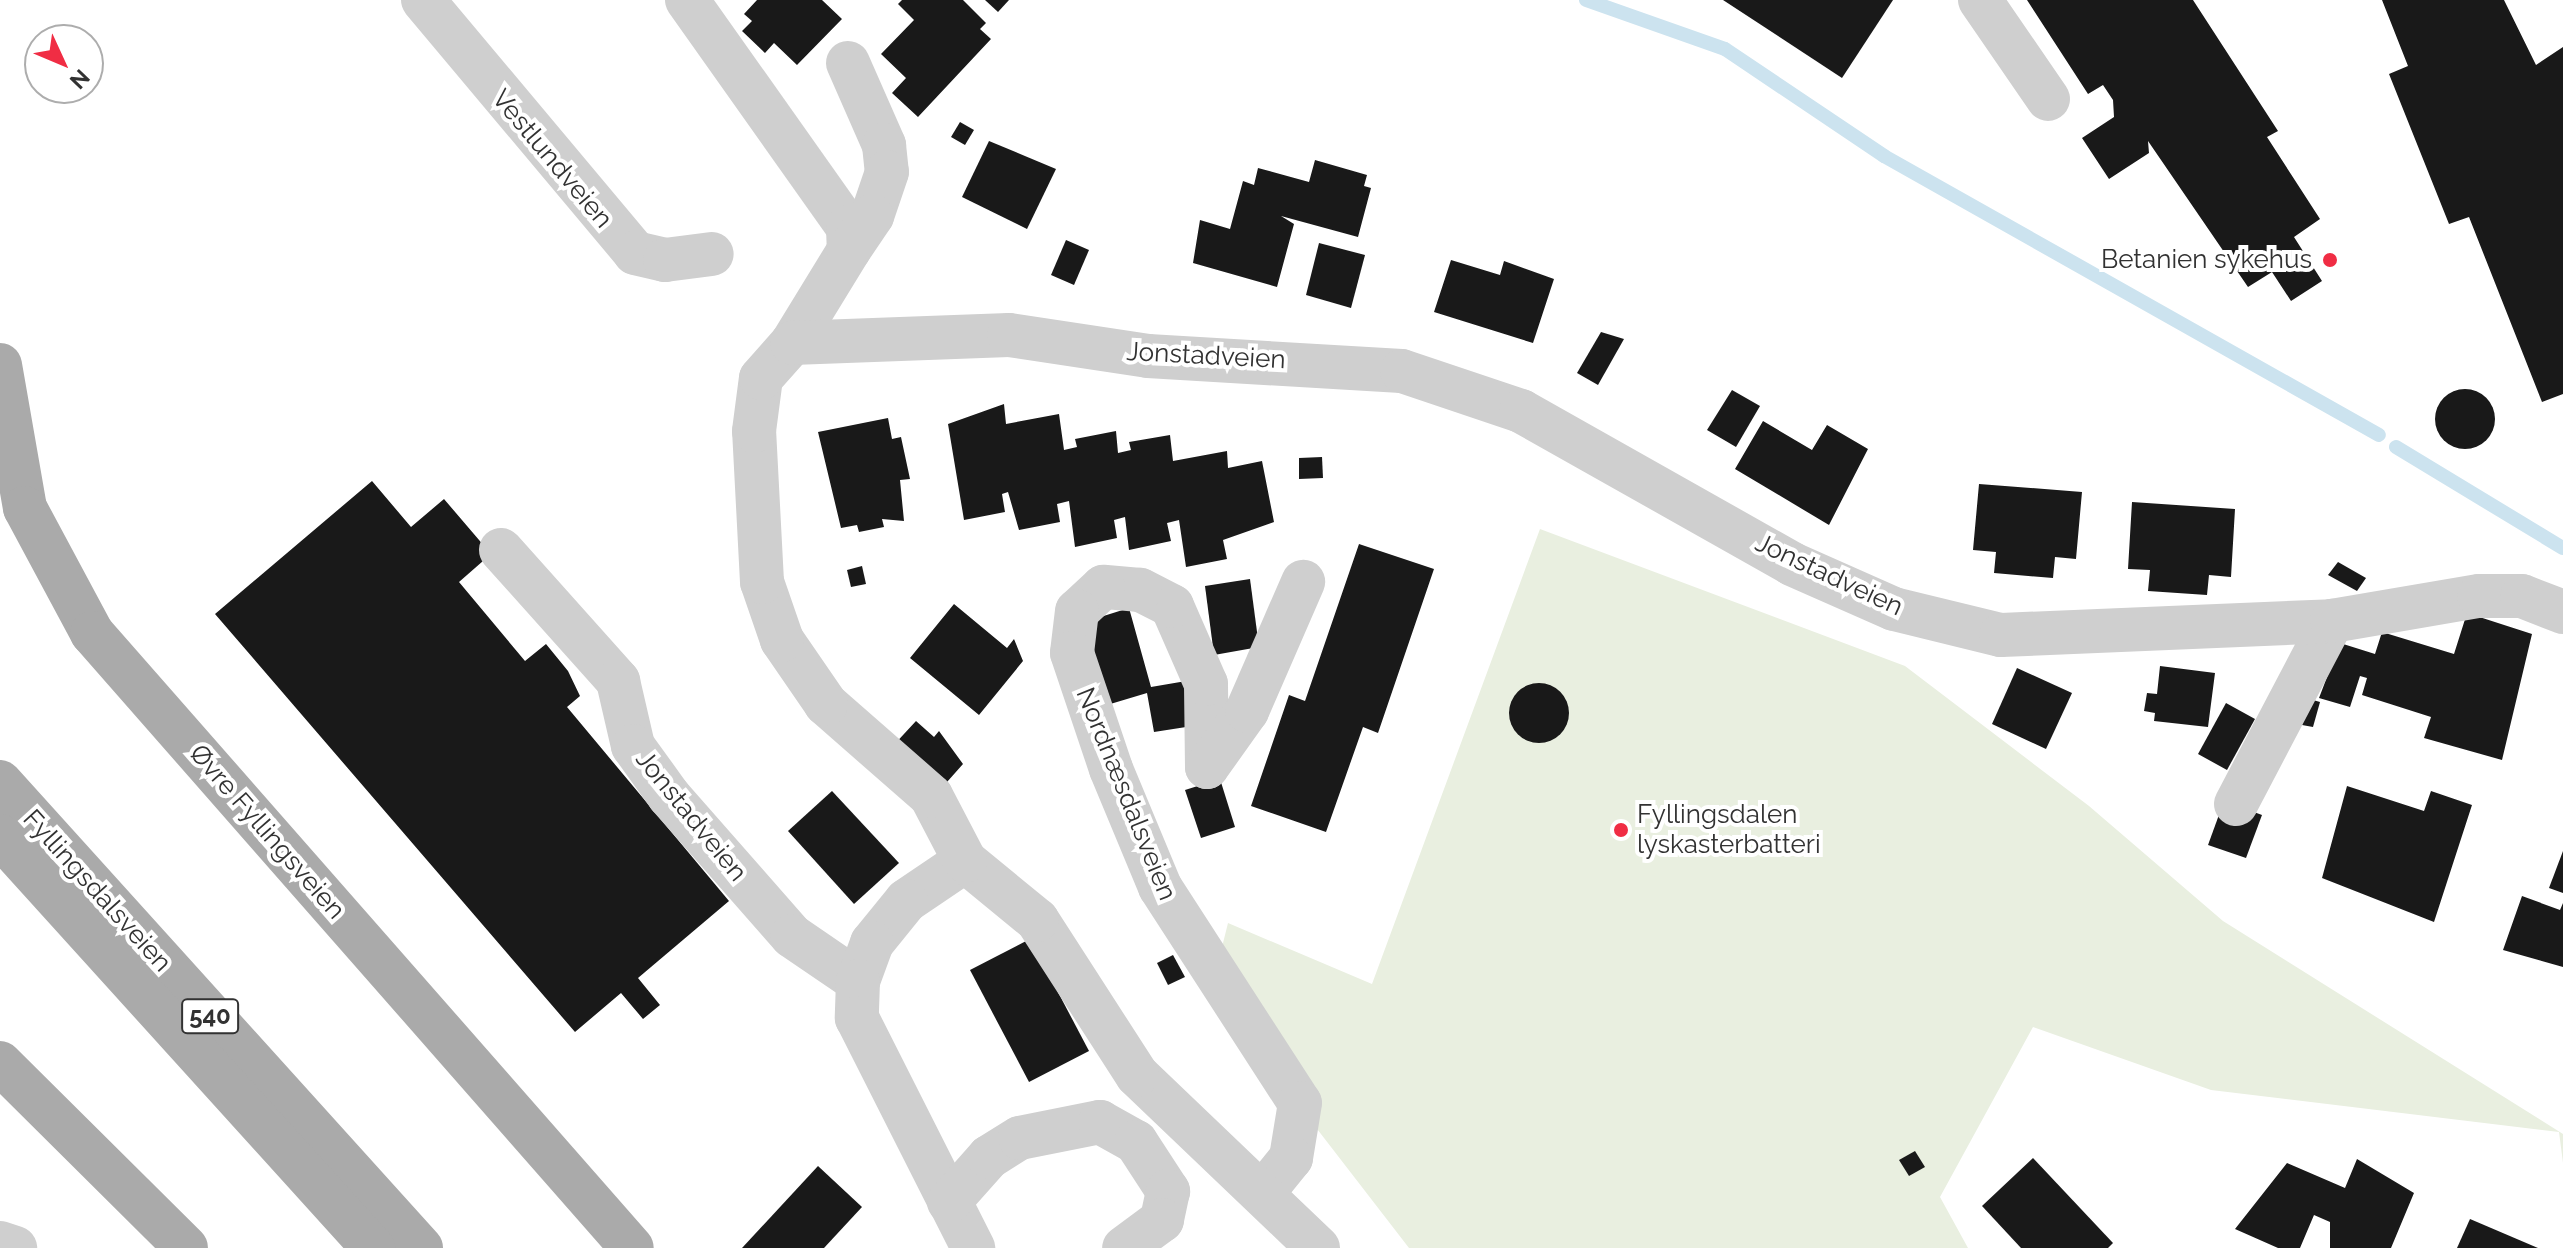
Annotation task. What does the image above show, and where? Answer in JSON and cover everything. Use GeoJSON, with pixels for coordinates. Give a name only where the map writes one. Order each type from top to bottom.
{"type":"FeatureCollection","features":[{"type":"Feature","properties":{"kind":"main road","name":"Øvre Fyllingsveien"},"geometry":{"type":"LineString","coordinates":[[0,365],[25,508],[92,633],[632,1248]]}},
{"type":"Feature","properties":{"kind":"main road","name":"Fyllingsdalsveien"},"geometry":{"type":"LineString","coordinates":[[0,782],[421,1248]]}},
{"type":"Feature","properties":{"kind":"main road","name":"Fyllingsdalsveien"},"geometry":{"type":"LineString","coordinates":[[0,836],[373,1248]]}},
{"type":"Feature","properties":{"kind":"main road"},"geometry":{"type":"LineString","coordinates":[[0,1063],[186,1248]]}},
{"type":"Feature","properties":{"kind":"street","name":"Vestlundveien"},"geometry":{"type":"LineString","coordinates":[[423,0],[635,253],[665,260],[712,254]]}},
{"type":"Feature","properties":{"kind":"street"},"geometry":{"type":"LineString","coordinates":[[687,0],[848,227],[849,250]]}},
{"type":"Feature","properties":{"kind":"street"},"geometry":{"type":"LineString","coordinates":[[1980,0],[2048,99]]}},
{"type":"Feature","properties":{"kind":"street"},"geometry":{"type":"LineString","coordinates":[[848,63],[884,145],[887,172],[849,250],[792,343],[761,378],[754,431],[762,582],[771,621],[826,704],[931,796],[965,861],[1037,920],[1137,1075],[1318,1248]]}},
{"type":"Feature","properties":{"kind":"street","name":"Jonstadveien"},"geometry":{"type":"LineString","coordinates":[[792,343],[1009,335],[1148,356],[1402,371],[1521,411],[1792,564],[1894,609],[2001,635],[2073,637],[2332,621],[2479,596],[2522,596],[2563,612]]}},
{"type":"Feature","properties":{"kind":"street","name":"Jonstadveien"},"geometry":{"type":"LineString","coordinates":[[501,550],[618,681],[633,746],[669,796],[792,936],[858,981]]}},
{"type":"Feature","properties":{"kind":"street","name":"Nordnæsdalsveien"},"geometry":{"type":"LineString","coordinates":[[1262,1194],[1291,1158],[1300,1103],[1160,887],[1072,653],[1072,628],[1087,598],[1103,587],[1140,590],[1172,606],[1206,684],[1207,767],[1247,711],[1303,582]]}},
{"type":"Feature","properties":{"kind":"street"},"geometry":{"type":"LineString","coordinates":[[2236,804],[2332,621]]}},
{"type":"Feature","properties":{"kind":"street"},"geometry":{"type":"LineString","coordinates":[[965,861],[906,901],[872,943],[858,981],[857,1018],[973,1248]]}},
{"type":"Feature","properties":{"kind":"street"},"geometry":{"type":"LineString","coordinates":[[949,1202],[989,1157],[1020,1138],[1100,1122],[1136,1142],[1168,1191],[1162,1220],[1124,1248]]}},
{"type":"Feature","properties":{"kind":"street"},"geometry":{"type":"LineString","coordinates":[[0,1243],[15,1248]]}},
{"type":"Feature","properties":{"kind":"green space"},"geometry":{"type":"Polygon","coordinates":[[[1540,529],[1905,666],[2089,806],[2223,921],[2563,1134],[2563,1163],[2559,1132],[2211,1090],[2033,1027],[1940,1197],[1968,1248],[1409,1248],[1267,1064],[1217,967],[1228,923],[1372,984],[1540,529]]]}},
{"type":"Feature","properties":{"kind":"building"},"geometry":{"type":"Polygon","coordinates":[[[757,0],[822,0],[842,19],[797,65],[774,43],[765,53],[742,31],[752,21],[744,14],[757,0]]]}},
{"type":"Feature","properties":{"kind":"building"},"geometry":{"type":"Polygon","coordinates":[[[902,0],[963,0],[986,23],[980,29],[991,39],[918,117],[892,93],[906,78],[881,54],[914,20],[898,4],[902,0]]]}},
{"type":"Feature","properties":{"kind":"building"},"geometry":{"type":"Polygon","coordinates":[[[985,0],[1009,0],[998,12],[985,0]]]}},
{"type":"Feature","properties":{"kind":"building"},"geometry":{"type":"Polygon","coordinates":[[[1723,0],[1893,0],[1842,78],[1723,0]]]}},
{"type":"Feature","properties":{"kind":"building"},"geometry":{"type":"Polygon","coordinates":[[[2027,0],[2193,0],[2278,131],[2267,137],[2320,219],[2294,237],[2322,281],[2291,301],[2272,272],[2248,287],[2148,141],[2149,153],[2109,179],[2082,138],[2114,117],[2113,100],[2103,85],[2088,94],[2027,0]]]}},
{"type":"Feature","properties":{"kind":"building"},"geometry":{"type":"Polygon","coordinates":[[[2382,0],[2504,0],[2536,65],[2563,47],[2563,394],[2542,402],[2469,217],[2449,224],[2389,74],[2408,66],[2382,0]]]}},
{"type":"Feature","properties":{"kind":"building"},"geometry":{"type":"Polygon","coordinates":[[[960,122],[974,130],[965,145],[951,137],[960,122]]]}},
{"type":"Feature","properties":{"kind":"building"},"geometry":{"type":"Polygon","coordinates":[[[989,141],[1056,169],[1027,229],[962,197],[989,141]]]}},
{"type":"Feature","properties":{"kind":"building"},"geometry":{"type":"Polygon","coordinates":[[[1315,160],[1367,175],[1364,186],[1371,188],[1358,237],[1281,216],[1294,224],[1277,287],[1193,263],[1200,220],[1230,229],[1243,181],[1254,185],[1258,168],[1309,182],[1315,160]]]}},
{"type":"Feature","properties":{"kind":"building"},"geometry":{"type":"Polygon","coordinates":[[[1066,240],[1089,250],[1074,285],[1051,275],[1066,240]]]}},
{"type":"Feature","properties":{"kind":"building"},"geometry":{"type":"Polygon","coordinates":[[[1319,243],[1365,255],[1351,308],[1306,295],[1319,243]]]}},
{"type":"Feature","properties":{"kind":"building"},"geometry":{"type":"Polygon","coordinates":[[[1451,260],[1500,275],[1504,261],[1554,279],[1533,343],[1434,312],[1451,260]]]}},
{"type":"Feature","properties":{"kind":"building"},"geometry":{"type":"Polygon","coordinates":[[[1601,332],[1624,339],[1598,385],[1577,373],[1601,332]]]}},
{"type":"Feature","properties":{"kind":"building"},"geometry":{"type":"Polygon","coordinates":[[[2465,389],[2476,391],[2486,398],[2493,408],[2493,430],[2486,440],[2476,447],[2465,449],[2454,447],[2444,440],[2437,430],[2435,419],[2437,408],[2444,398],[2454,391],[2465,389]]]}},
{"type":"Feature","properties":{"kind":"building"},"geometry":{"type":"Polygon","coordinates":[[[1732,390],[1760,406],[1736,447],[1707,430],[1732,390]]]}},
{"type":"Feature","properties":{"kind":"building"},"geometry":{"type":"Polygon","coordinates":[[[1004,404],[1006,424],[1059,414],[1064,450],[1077,447],[1075,439],[1116,431],[1118,453],[1131,450],[1129,442],[1170,435],[1173,461],[1227,451],[1228,468],[1262,461],[1274,522],[1223,540],[1227,559],[1186,567],[1179,520],[1167,523],[1171,541],[1129,550],[1125,517],[1114,520],[1117,538],[1075,547],[1069,501],[1057,504],[1060,522],[1019,530],[1008,492],[1002,494],[1005,512],[964,520],[948,424],[1004,404]]]}},
{"type":"Feature","properties":{"kind":"building"},"geometry":{"type":"Polygon","coordinates":[[[888,418],[892,439],[901,437],[910,479],[900,480],[904,521],[882,519],[884,527],[859,532],[857,525],[841,528],[818,432],[888,418]]]}},
{"type":"Feature","properties":{"kind":"building"},"geometry":{"type":"Polygon","coordinates":[[[1763,421],[1812,450],[1827,425],[1868,449],[1829,525],[1735,469],[1763,421]]]}},
{"type":"Feature","properties":{"kind":"building"},"geometry":{"type":"Polygon","coordinates":[[[1322,457],[1323,478],[1299,479],[1299,458],[1322,457]]]}},
{"type":"Feature","properties":{"kind":"building"},"geometry":{"type":"Polygon","coordinates":[[[372,481],[411,527],[444,499],[491,554],[459,582],[525,661],[546,644],[568,671],[580,696],[567,707],[729,901],[638,978],[660,1005],[643,1019],[621,993],[575,1032],[215,614],[372,481]]]}},
{"type":"Feature","properties":{"kind":"building"},"geometry":{"type":"Polygon","coordinates":[[[1979,484],[2082,492],[2076,559],[2055,557],[2053,578],[1994,573],[1996,552],[1973,550],[1979,484]]]}},
{"type":"Feature","properties":{"kind":"building"},"geometry":{"type":"Polygon","coordinates":[[[2132,502],[2235,509],[2231,577],[2209,575],[2207,595],[2148,591],[2150,570],[2128,569],[2132,502]]]}},
{"type":"Feature","properties":{"kind":"building"},"geometry":{"type":"Polygon","coordinates":[[[1359,544],[1434,569],[1378,733],[1363,727],[1326,832],[1251,806],[1289,695],[1305,701],[1359,544]]]}},
{"type":"Feature","properties":{"kind":"building"},"geometry":{"type":"Polygon","coordinates":[[[2338,562],[2366,578],[2357,591],[2328,575],[2338,562]]]}},
{"type":"Feature","properties":{"kind":"building"},"geometry":{"type":"Polygon","coordinates":[[[862,566],[866,584],[851,587],[847,570],[862,566]]]}},
{"type":"Feature","properties":{"kind":"building"},"geometry":{"type":"Polygon","coordinates":[[[1250,579],[1259,647],[1214,655],[1205,586],[1250,579]]]}},
{"type":"Feature","properties":{"kind":"building"},"geometry":{"type":"Polygon","coordinates":[[[954,604],[1007,648],[1014,639],[1023,661],[979,715],[910,658],[954,604]]]}},
{"type":"Feature","properties":{"kind":"building"},"geometry":{"type":"Polygon","coordinates":[[[1129,608],[1151,687],[1192,680],[1199,725],[1154,732],[1147,693],[1107,705],[1090,647],[1094,619],[1129,608]]]}},
{"type":"Feature","properties":{"kind":"building"},"geometry":{"type":"Polygon","coordinates":[[[2467,613],[2532,634],[2502,760],[2424,738],[2431,717],[2362,695],[2367,678],[2360,676],[2350,707],[2319,698],[2340,643],[2375,654],[2382,632],[2454,654],[2467,613]]]}},
{"type":"Feature","properties":{"kind":"building"},"geometry":{"type":"Polygon","coordinates":[[[2160,666],[2215,673],[2208,727],[2154,721],[2155,713],[2144,711],[2147,693],[2157,694],[2160,666]]]}},
{"type":"Feature","properties":{"kind":"building"},"geometry":{"type":"Polygon","coordinates":[[[2017,668],[2072,693],[2046,749],[1992,724],[2017,668]]]}},
{"type":"Feature","properties":{"kind":"building"},"geometry":{"type":"Polygon","coordinates":[[[1539,683],[1560,692],[1569,713],[1560,734],[1539,743],[1518,734],[1509,713],[1518,692],[1539,683]]]}},
{"type":"Feature","properties":{"kind":"building"},"geometry":{"type":"Polygon","coordinates":[[[2306,698],[2320,702],[2313,727],[2302,725],[2306,698]]]}},
{"type":"Feature","properties":{"kind":"building"},"geometry":{"type":"Polygon","coordinates":[[[2226,703],[2255,719],[2227,770],[2198,754],[2226,703]]]}},
{"type":"Feature","properties":{"kind":"building"},"geometry":{"type":"Polygon","coordinates":[[[916,721],[934,737],[939,731],[963,764],[939,791],[891,748],[916,721]]]}},
{"type":"Feature","properties":{"kind":"building"},"geometry":{"type":"Polygon","coordinates":[[[1220,779],[1235,827],[1201,838],[1185,790],[1220,779]]]}},
{"type":"Feature","properties":{"kind":"building"},"geometry":{"type":"Polygon","coordinates":[[[2347,786],[2424,811],[2431,791],[2472,805],[2434,922],[2322,878],[2347,786]]]}},
{"type":"Feature","properties":{"kind":"building"},"geometry":{"type":"Polygon","coordinates":[[[832,791],[899,863],[854,904],[788,831],[832,791]]]}},
{"type":"Feature","properties":{"kind":"building"},"geometry":{"type":"Polygon","coordinates":[[[2224,801],[2262,815],[2246,858],[2208,845],[2224,801]]]}},
{"type":"Feature","properties":{"kind":"building"},"geometry":{"type":"Polygon","coordinates":[[[2563,851],[2563,893],[2549,888],[2563,851]]]}},
{"type":"Feature","properties":{"kind":"building"},"geometry":{"type":"Polygon","coordinates":[[[2522,896],[2560,910],[2563,903],[2563,967],[2503,950],[2522,896]]]}},
{"type":"Feature","properties":{"kind":"building"},"geometry":{"type":"Polygon","coordinates":[[[1030,939],[1089,1051],[1029,1082],[970,970],[1030,939]]]}},
{"type":"Feature","properties":{"kind":"building"},"geometry":{"type":"Polygon","coordinates":[[[1173,955],[1185,977],[1168,985],[1157,963],[1173,955]]]}},
{"type":"Feature","properties":{"kind":"building"},"geometry":{"type":"Polygon","coordinates":[[[1915,1151],[1925,1167],[1909,1176],[1899,1160],[1915,1151]]]}},
{"type":"Feature","properties":{"kind":"building"},"geometry":{"type":"Polygon","coordinates":[[[2033,1158],[2113,1243],[2108,1248],[2021,1248],[1982,1206],[2033,1158]]]}},
{"type":"Feature","properties":{"kind":"building"},"geometry":{"type":"Polygon","coordinates":[[[2357,1159],[2414,1193],[2391,1248],[2330,1248],[2330,1222],[2314,1215],[2300,1248],[2278,1248],[2235,1229],[2287,1163],[2345,1188],[2357,1159]]]}},
{"type":"Feature","properties":{"kind":"building"},"geometry":{"type":"Polygon","coordinates":[[[818,1166],[862,1207],[824,1248],[742,1248],[818,1166]]]}},
{"type":"Feature","properties":{"kind":"building"},"geometry":{"type":"Polygon","coordinates":[[[2470,1219],[2538,1248],[2457,1248],[2470,1219]]]}},
{"type":"Feature","properties":{"kind":"waterway"},"geometry":{"type":"LineString","coordinates":[[1586,0],[1725,49],[1884,156],[2379,435]]}},
{"type":"Feature","properties":{"kind":"waterway"},"geometry":{"type":"LineString","coordinates":[[2396,447],[2563,548]]}},
{"type":"Feature","properties":{"kind":"place","name":"Betanien sykehus"},"geometry":{"type":"Point","coordinates":[2330,260]}},
{"type":"Feature","properties":{"kind":"place","name":"Fyllingsdalen lyskasterbatteri"},"geometry":{"type":"Point","coordinates":[1621,830]}}]}
